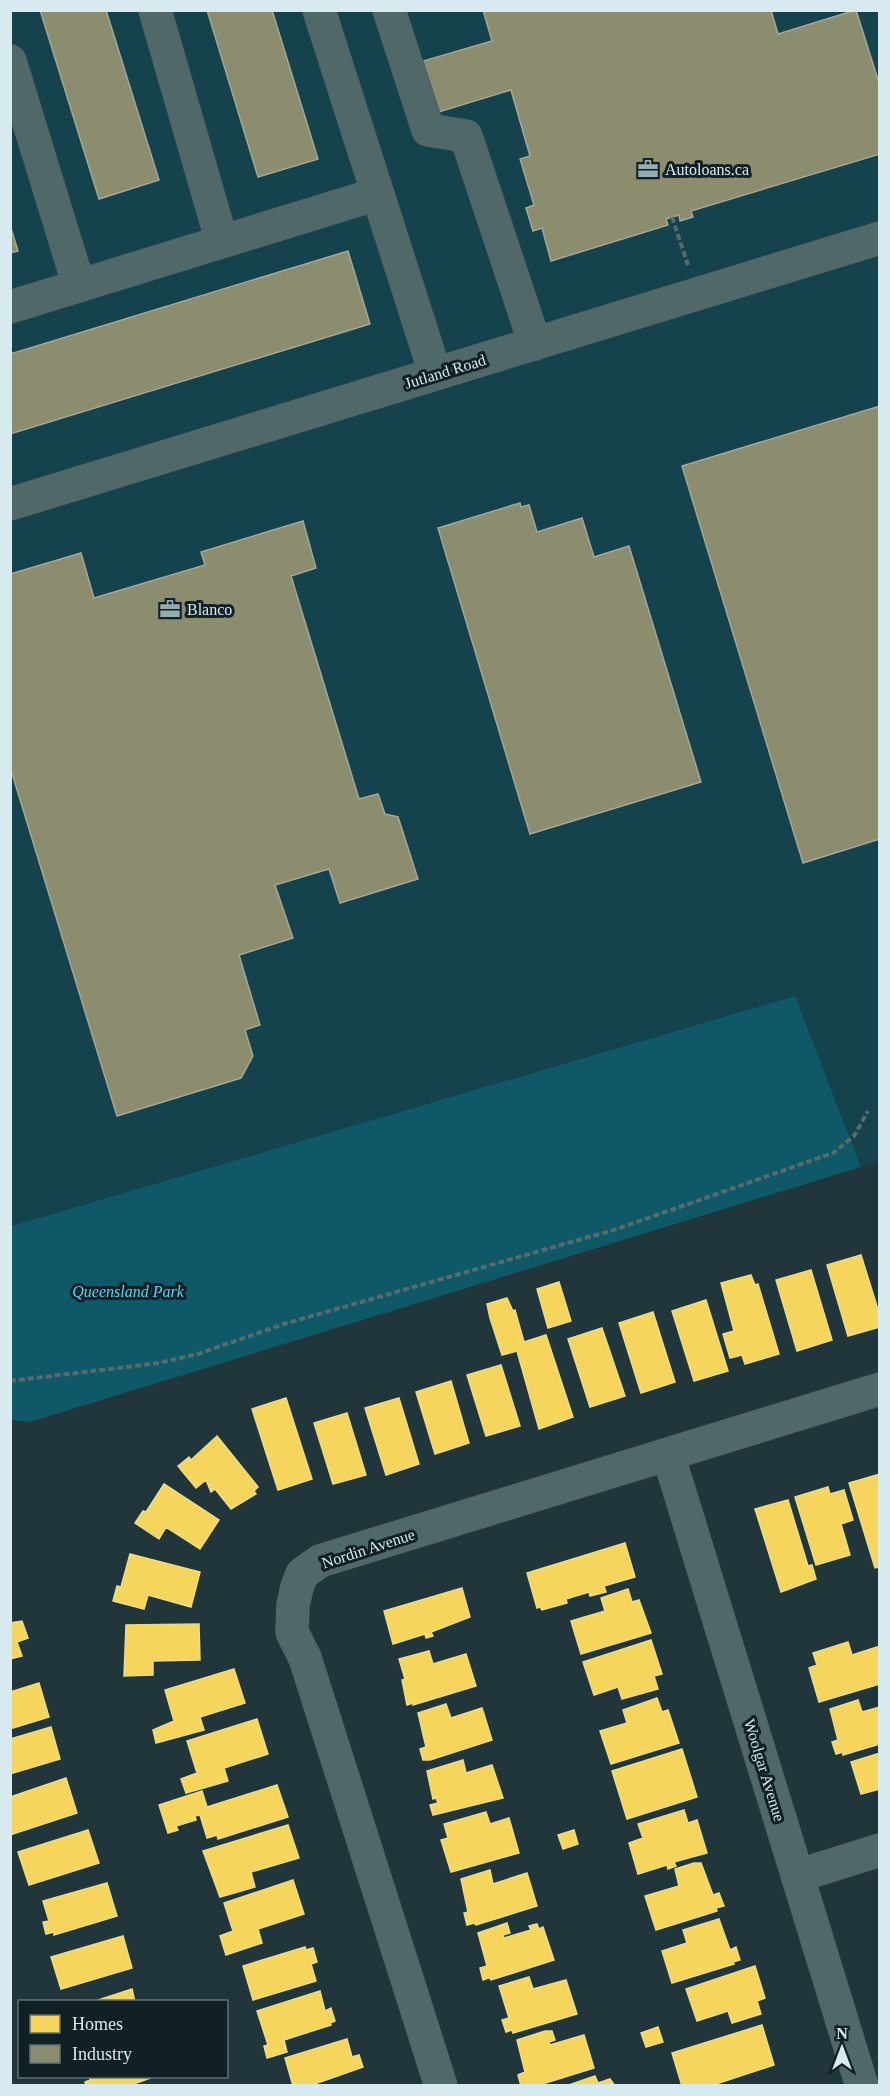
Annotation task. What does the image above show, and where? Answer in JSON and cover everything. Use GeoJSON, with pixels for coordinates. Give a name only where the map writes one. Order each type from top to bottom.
{"type":"FeatureCollection","features":[{"type":"Feature","properties":{"kind":"street"},"geometry":{"type":"LineString","coordinates":[[155,10],[222,242]]}},
{"type":"Feature","properties":{"kind":"street"},"geometry":{"type":"LineString","coordinates":[[319,10],[435,373]]}},
{"type":"Feature","properties":{"kind":"street"},"geometry":{"type":"LineString","coordinates":[[389,10],[428,130],[466,136],[535,344]]}},
{"type":"Feature","properties":{"kind":"street"},"geometry":{"type":"LineString","coordinates":[[10,62],[79,286]]}},
{"type":"Feature","properties":{"kind":"street"},"geometry":{"type":"LineString","coordinates":[[10,307],[377,194]]}},
{"type":"Feature","properties":{"kind":"street","name":"Jutland Road"},"geometry":{"type":"LineString","coordinates":[[10,504],[879,238]]}},
{"type":"Feature","properties":{"kind":"street","name":"Nordin Avenue"},"geometry":{"type":"LineString","coordinates":[[441,2085],[305,1658],[292,1632],[292,1605],[302,1574],[320,1561],[879,1389]]}},
{"type":"Feature","properties":{"kind":"street","name":"Woolgar Avenue"},"geometry":{"type":"LineString","coordinates":[[668,1454],[862,2085]]}},
{"type":"Feature","properties":{"kind":"street"},"geometry":{"type":"LineString","coordinates":[[797,1876],[879,1850]]}},
{"type":"Feature","properties":{"kind":"street"},"geometry":{"type":"LineString","coordinates":[[869,2085],[879,2082]]}},
{"type":"Feature","properties":{"kind":"path"},"geometry":{"type":"LineString","coordinates":[[672,217],[697,295]]}},
{"type":"Feature","properties":{"kind":"path"},"geometry":{"type":"LineString","coordinates":[[10,1381],[159,1363],[198,1354],[284,1324],[617,1229],[832,1154],[854,1136],[868,1111]]}},
{"type":"Feature","properties":{"kind":"shaded area"},"geometry":{"type":"Polygon","coordinates":[[[11,11],[879,11],[879,1161],[861,1167],[794,996],[11,1226],[11,11]]]}},
{"type":"Feature","properties":{"kind":"green space","name":"Queensland Park"},"geometry":{"type":"Polygon","coordinates":[[[795,996],[861,1167],[30,1422],[11,1420],[11,1226],[795,996]]]}},
{"type":"Feature","properties":{"kind":"building: Homes"},"geometry":{"type":"Polygon","coordinates":[[[861,1255],[880,1316],[880,1327],[848,1336],[827,1265],[861,1255]]]}},
{"type":"Feature","properties":{"kind":"building: Homes"},"geometry":{"type":"Polygon","coordinates":[[[811,1270],[832,1340],[797,1351],[776,1280],[811,1270]]]}},
{"type":"Feature","properties":{"kind":"building: Homes"},"geometry":{"type":"Polygon","coordinates":[[[751,1275],[755,1285],[758,1284],[779,1354],[745,1364],[742,1355],[730,1358],[723,1334],[734,1331],[721,1283],[751,1275]]]}},
{"type":"Feature","properties":{"kind":"building: Homes"},"geometry":{"type":"Polygon","coordinates":[[[559,1282],[571,1321],[548,1328],[537,1289],[559,1282]]]}},
{"type":"Feature","properties":{"kind":"building: Homes"},"geometry":{"type":"Polygon","coordinates":[[[507,1298],[513,1311],[515,1310],[524,1342],[546,1335],[573,1417],[539,1429],[517,1351],[502,1355],[490,1318],[487,1304],[507,1298]]]}},
{"type":"Feature","properties":{"kind":"building: Homes"},"geometry":{"type":"Polygon","coordinates":[[[706,1300],[728,1371],[694,1381],[672,1311],[706,1300]]]}},
{"type":"Feature","properties":{"kind":"building: Homes"},"geometry":{"type":"Polygon","coordinates":[[[653,1312],[675,1382],[641,1393],[619,1323],[653,1312]]]}},
{"type":"Feature","properties":{"kind":"building: Homes"},"geometry":{"type":"Polygon","coordinates":[[[602,1328],[625,1396],[590,1407],[568,1339],[602,1328]]]}},
{"type":"Feature","properties":{"kind":"building: Homes"},"geometry":{"type":"Polygon","coordinates":[[[501,1365],[520,1426],[486,1436],[467,1375],[501,1365]]]}},
{"type":"Feature","properties":{"kind":"building: Homes"},"geometry":{"type":"Polygon","coordinates":[[[451,1381],[469,1443],[435,1454],[416,1392],[451,1381]]]}},
{"type":"Feature","properties":{"kind":"building: Homes"},"geometry":{"type":"Polygon","coordinates":[[[286,1398],[312,1479],[278,1490],[252,1409],[286,1398]]]}},
{"type":"Feature","properties":{"kind":"building: Homes"},"geometry":{"type":"Polygon","coordinates":[[[399,1398],[419,1464],[386,1475],[365,1408],[399,1398]]]}},
{"type":"Feature","properties":{"kind":"building: Homes"},"geometry":{"type":"Polygon","coordinates":[[[347,1413],[366,1475],[333,1484],[314,1423],[347,1413]]]}},
{"type":"Feature","properties":{"kind":"building: Homes"},"geometry":{"type":"Polygon","coordinates":[[[217,1436],[258,1487],[254,1491],[256,1494],[231,1509],[215,1489],[211,1492],[206,1480],[196,1488],[178,1466],[189,1457],[191,1460],[217,1436]]]}},
{"type":"Feature","properties":{"kind":"building: Homes"},"geometry":{"type":"Polygon","coordinates":[[[880,1474],[880,1567],[875,1568],[849,1483],[880,1474]]]}},
{"type":"Feature","properties":{"kind":"building: Homes"},"geometry":{"type":"Polygon","coordinates":[[[164,1484],[219,1520],[200,1549],[166,1527],[159,1539],[135,1523],[143,1511],[146,1512],[164,1484]]]}},
{"type":"Feature","properties":{"kind":"building: Homes"},"geometry":{"type":"Polygon","coordinates":[[[828,1487],[830,1494],[844,1490],[853,1520],[841,1524],[850,1555],[816,1565],[795,1497],[828,1487]]]}},
{"type":"Feature","properties":{"kind":"building: Homes"},"geometry":{"type":"Polygon","coordinates":[[[788,1500],[808,1566],[812,1565],[816,1579],[781,1592],[755,1509],[788,1500]]]}},
{"type":"Feature","properties":{"kind":"building: Homes"},"geometry":{"type":"Polygon","coordinates":[[[625,1543],[635,1577],[604,1586],[606,1592],[590,1596],[589,1592],[566,1599],[567,1603],[542,1610],[540,1607],[537,1608],[527,1573],[625,1543]]]}},
{"type":"Feature","properties":{"kind":"building: Homes"},"geometry":{"type":"Polygon","coordinates":[[[130,1554],[200,1572],[191,1607],[148,1595],[144,1609],[113,1601],[117,1586],[121,1587],[130,1554]]]}},
{"type":"Feature","properties":{"kind":"building: Homes"},"geometry":{"type":"Polygon","coordinates":[[[462,1588],[470,1617],[431,1632],[433,1636],[426,1638],[425,1634],[393,1644],[384,1611],[462,1588]]]}},
{"type":"Feature","properties":{"kind":"building: Homes"},"geometry":{"type":"Polygon","coordinates":[[[628,1589],[632,1602],[639,1600],[651,1633],[581,1654],[571,1621],[605,1611],[601,1598],[628,1589]]]}},
{"type":"Feature","properties":{"kind":"building: Homes"},"geometry":{"type":"Polygon","coordinates":[[[22,1621],[28,1638],[17,1642],[22,1656],[10,1659],[10,1623],[22,1621]]]}},
{"type":"Feature","properties":{"kind":"building: Homes"},"geometry":{"type":"Polygon","coordinates":[[[199,1624],[200,1660],[153,1661],[153,1675],[124,1676],[126,1625],[199,1624]]]}},
{"type":"Feature","properties":{"kind":"building: Homes"},"geometry":{"type":"Polygon","coordinates":[[[651,1640],[662,1674],[654,1676],[658,1689],[622,1699],[618,1687],[594,1695],[583,1662],[651,1640]]]}},
{"type":"Feature","properties":{"kind":"building: Homes"},"geometry":{"type":"Polygon","coordinates":[[[848,1642],[852,1655],[880,1646],[880,1684],[819,1702],[809,1668],[817,1665],[813,1653],[848,1642]]]}},
{"type":"Feature","properties":{"kind":"building: Homes"},"geometry":{"type":"Polygon","coordinates":[[[429,1651],[433,1664],[466,1654],[476,1686],[407,1705],[402,1680],[405,1679],[399,1659],[429,1651]]]}},
{"type":"Feature","properties":{"kind":"building: Homes"},"geometry":{"type":"Polygon","coordinates":[[[234,1669],[245,1703],[200,1717],[204,1730],[156,1743],[153,1730],[174,1721],[165,1690],[234,1669]]]}},
{"type":"Feature","properties":{"kind":"building: Homes"},"geometry":{"type":"Polygon","coordinates":[[[39,1683],[49,1717],[10,1729],[10,1692],[39,1683]]]}},
{"type":"Feature","properties":{"kind":"building: Homes"},"geometry":{"type":"Polygon","coordinates":[[[657,1698],[662,1712],[668,1710],[679,1743],[611,1764],[600,1731],[627,1723],[623,1710],[657,1698]]]}},
{"type":"Feature","properties":{"kind":"building: Homes"},"geometry":{"type":"Polygon","coordinates":[[[858,1700],[862,1712],[880,1707],[880,1744],[843,1755],[843,1752],[836,1754],[832,1742],[838,1740],[830,1709],[858,1700]]]}},
{"type":"Feature","properties":{"kind":"building: Homes"},"geometry":{"type":"Polygon","coordinates":[[[446,1704],[451,1718],[482,1708],[492,1740],[430,1760],[423,1760],[420,1749],[426,1747],[418,1713],[446,1704]]]}},
{"type":"Feature","properties":{"kind":"building: Homes"},"geometry":{"type":"Polygon","coordinates":[[[257,1719],[268,1754],[224,1768],[228,1781],[186,1793],[181,1779],[197,1773],[187,1741],[257,1719]]]}},
{"type":"Feature","properties":{"kind":"building: Homes"},"geometry":{"type":"Polygon","coordinates":[[[51,1727],[60,1759],[10,1774],[10,1739],[51,1727]]]}},
{"type":"Feature","properties":{"kind":"building: Homes"},"geometry":{"type":"Polygon","coordinates":[[[682,1749],[697,1797],[627,1819],[612,1771],[682,1749]]]}},
{"type":"Feature","properties":{"kind":"building: Homes"},"geometry":{"type":"Polygon","coordinates":[[[880,1753],[880,1789],[861,1794],[851,1762],[880,1753]]]}},
{"type":"Feature","properties":{"kind":"building: Homes"},"geometry":{"type":"Polygon","coordinates":[[[463,1760],[466,1773],[492,1765],[503,1798],[433,1815],[430,1805],[438,1803],[436,1798],[433,1799],[427,1771],[463,1760]]]}},
{"type":"Feature","properties":{"kind":"building: Homes"},"geometry":{"type":"Polygon","coordinates":[[[66,1778],[77,1813],[10,1835],[10,1797],[66,1778]]]}},
{"type":"Feature","properties":{"kind":"building: Homes"},"geometry":{"type":"Polygon","coordinates":[[[277,1785],[288,1817],[218,1839],[217,1835],[207,1838],[200,1815],[195,1816],[196,1820],[176,1826],[178,1830],[168,1833],[159,1805],[202,1791],[207,1807],[277,1785]]]}},
{"type":"Feature","properties":{"kind":"building: Homes"},"geometry":{"type":"Polygon","coordinates":[[[684,1810],[688,1823],[697,1820],[707,1853],[674,1862],[676,1866],[668,1869],[667,1865],[638,1874],[629,1843],[643,1838],[638,1824],[684,1810]]]}},
{"type":"Feature","properties":{"kind":"building: Homes"},"geometry":{"type":"Polygon","coordinates":[[[486,1812],[490,1824],[509,1818],[519,1853],[451,1872],[441,1840],[448,1838],[444,1824],[486,1812]]]}},
{"type":"Feature","properties":{"kind":"building: Homes"},"geometry":{"type":"Polygon","coordinates":[[[288,1825],[299,1858],[251,1872],[255,1887],[220,1897],[203,1851],[288,1825]]]}},
{"type":"Feature","properties":{"kind":"building: Homes"},"geometry":{"type":"Polygon","coordinates":[[[88,1830],[99,1863],[29,1885],[18,1852],[88,1830]]]}},
{"type":"Feature","properties":{"kind":"building: Homes"},"geometry":{"type":"Polygon","coordinates":[[[574,1830],[578,1844],[563,1849],[558,1835],[574,1830]]]}},
{"type":"Feature","properties":{"kind":"building: Homes"},"geometry":{"type":"Polygon","coordinates":[[[701,1863],[713,1895],[719,1893],[724,1906],[716,1908],[717,1911],[656,1930],[645,1896],[679,1886],[675,1869],[701,1863]]]}},
{"type":"Feature","properties":{"kind":"building: Homes"},"geometry":{"type":"Polygon","coordinates":[[[490,1870],[493,1884],[527,1873],[537,1906],[476,1925],[474,1923],[467,1925],[464,1913],[468,1912],[461,1879],[490,1870]]]}},
{"type":"Feature","properties":{"kind":"building: Homes"},"geometry":{"type":"Polygon","coordinates":[[[293,1880],[304,1914],[258,1929],[262,1943],[226,1955],[220,1936],[233,1931],[224,1903],[293,1880]]]}},
{"type":"Feature","properties":{"kind":"building: Homes"},"geometry":{"type":"Polygon","coordinates":[[[107,1883],[117,1916],[54,1935],[54,1932],[46,1934],[43,1922],[49,1921],[43,1901],[107,1883]]]}},
{"type":"Feature","properties":{"kind":"building: Homes"},"geometry":{"type":"Polygon","coordinates":[[[719,1919],[730,1950],[736,1947],[740,1960],[733,1962],[734,1964],[672,1983],[662,1951],[687,1943],[683,1930],[719,1919]]]}},
{"type":"Feature","properties":{"kind":"building: Homes"},"geometry":{"type":"Polygon","coordinates":[[[507,1923],[510,1933],[503,1935],[504,1938],[531,1930],[529,1926],[537,1924],[539,1929],[543,1927],[554,1960],[491,1980],[491,1977],[483,1980],[480,1968],[487,1966],[478,1933],[507,1923]]]}},
{"type":"Feature","properties":{"kind":"building: Homes"},"geometry":{"type":"Polygon","coordinates":[[[123,1936],[132,1968],[61,1989],[51,1957],[123,1936]]]}},
{"type":"Feature","properties":{"kind":"building: Homes"},"geometry":{"type":"Polygon","coordinates":[[[305,1947],[306,1950],[313,1948],[317,1962],[311,1964],[316,1981],[253,2000],[243,1966],[305,1947]]]}},
{"type":"Feature","properties":{"kind":"building: Homes"},"geometry":{"type":"Polygon","coordinates":[[[755,1966],[765,1998],[757,2001],[761,2014],[732,2023],[728,2011],[697,2021],[686,1989],[755,1966]]]}},
{"type":"Feature","properties":{"kind":"building: Homes"},"geometry":{"type":"Polygon","coordinates":[[[529,1977],[533,1989],[566,1980],[577,2014],[513,2033],[512,2030],[506,2032],[502,2020],[509,2018],[499,1986],[529,1977]]]}},
{"type":"Feature","properties":{"kind":"building: Homes"},"geometry":{"type":"Polygon","coordinates":[[[132,1989],[135,2000],[98,2000],[132,1989]]]}},
{"type":"Feature","properties":{"kind":"building: Homes"},"geometry":{"type":"Polygon","coordinates":[[[320,1991],[325,2011],[331,2008],[335,2021],[330,2023],[331,2025],[284,2040],[287,2052],[267,2058],[264,2046],[268,2045],[257,2011],[320,1991]]]}},
{"type":"Feature","properties":{"kind":"building: Homes"},"geometry":{"type":"Polygon","coordinates":[[[762,2025],[774,2065],[710,2086],[682,2086],[672,2053],[762,2025]]]}},
{"type":"Feature","properties":{"kind":"building: Homes"},"geometry":{"type":"Polygon","coordinates":[[[658,2027],[663,2042],[646,2047],[641,2033],[658,2027]]]}},
{"type":"Feature","properties":{"kind":"building: Homes"},"geometry":{"type":"Polygon","coordinates":[[[552,2031],[555,2040],[549,2042],[550,2045],[584,2035],[594,2068],[536,2086],[521,2086],[518,2075],[525,2072],[517,2040],[552,2031]]]}},
{"type":"Feature","properties":{"kind":"building: Homes"},"geometry":{"type":"Polygon","coordinates":[[[347,2039],[352,2057],[359,2055],[363,2067],[309,2086],[293,2086],[285,2058],[347,2039]]]}},
{"type":"Feature","properties":{"kind":"building: Homes"},"geometry":{"type":"Polygon","coordinates":[[[595,2076],[598,2083],[610,2079],[615,2086],[566,2086],[595,2076]]]}},
{"type":"Feature","properties":{"kind":"building: Homes"},"geometry":{"type":"Polygon","coordinates":[[[90,2078],[150,2078],[128,2086],[86,2086],[85,2082],[90,2080],[90,2078]]]}},
{"type":"Feature","properties":{"kind":"building: Industry"},"geometry":{"type":"Polygon","coordinates":[[[40,10],[106,10],[159,180],[99,199],[40,10]]]}},
{"type":"Feature","properties":{"kind":"building: Industry"},"geometry":{"type":"Polygon","coordinates":[[[207,10],[272,10],[318,159],[258,177],[207,10]]]}},
{"type":"Feature","properties":{"kind":"building: Industry"},"geometry":{"type":"Polygon","coordinates":[[[483,10],[771,10],[778,34],[856,10],[880,86],[880,154],[691,211],[693,217],[680,221],[679,215],[666,219],[668,225],[551,261],[542,228],[533,231],[526,208],[534,205],[520,159],[530,156],[511,90],[435,113],[420,62],[492,41],[483,10]]]}},
{"type":"Feature","properties":{"kind":"building: Industry"},"geometry":{"type":"Polygon","coordinates":[[[10,225],[18,251],[10,253],[10,225]]]}},
{"type":"Feature","properties":{"kind":"building: Industry"},"geometry":{"type":"Polygon","coordinates":[[[348,251],[370,324],[10,434],[10,354],[348,251]]]}},
{"type":"Feature","properties":{"kind":"building: Industry"},"geometry":{"type":"Polygon","coordinates":[[[880,406],[880,839],[803,863],[682,466],[880,406]]]}},
{"type":"Feature","properties":{"kind":"building: Industry"},"geometry":{"type":"Polygon","coordinates":[[[520,503],[521,507],[529,505],[537,532],[582,518],[594,557],[629,546],[701,782],[530,834],[438,528],[520,503]]]}},
{"type":"Feature","properties":{"kind":"building: Industry"},"geometry":{"type":"Polygon","coordinates":[[[303,521],[316,568],[291,576],[359,799],[378,794],[385,814],[398,817],[418,879],[340,903],[329,869],[275,885],[293,938],[239,955],[260,1025],[245,1030],[253,1056],[241,1078],[117,1116],[10,767],[10,574],[81,553],[94,598],[205,565],[201,552],[303,521]]]}},
{"type":"Feature","properties":{"kind":"place","name":"Autoloans.ca"},"geometry":{"type":"Point","coordinates":[648,169]}},
{"type":"Feature","properties":{"kind":"place","name":"Blanco"},"geometry":{"type":"Point","coordinates":[170,609]}}]}
